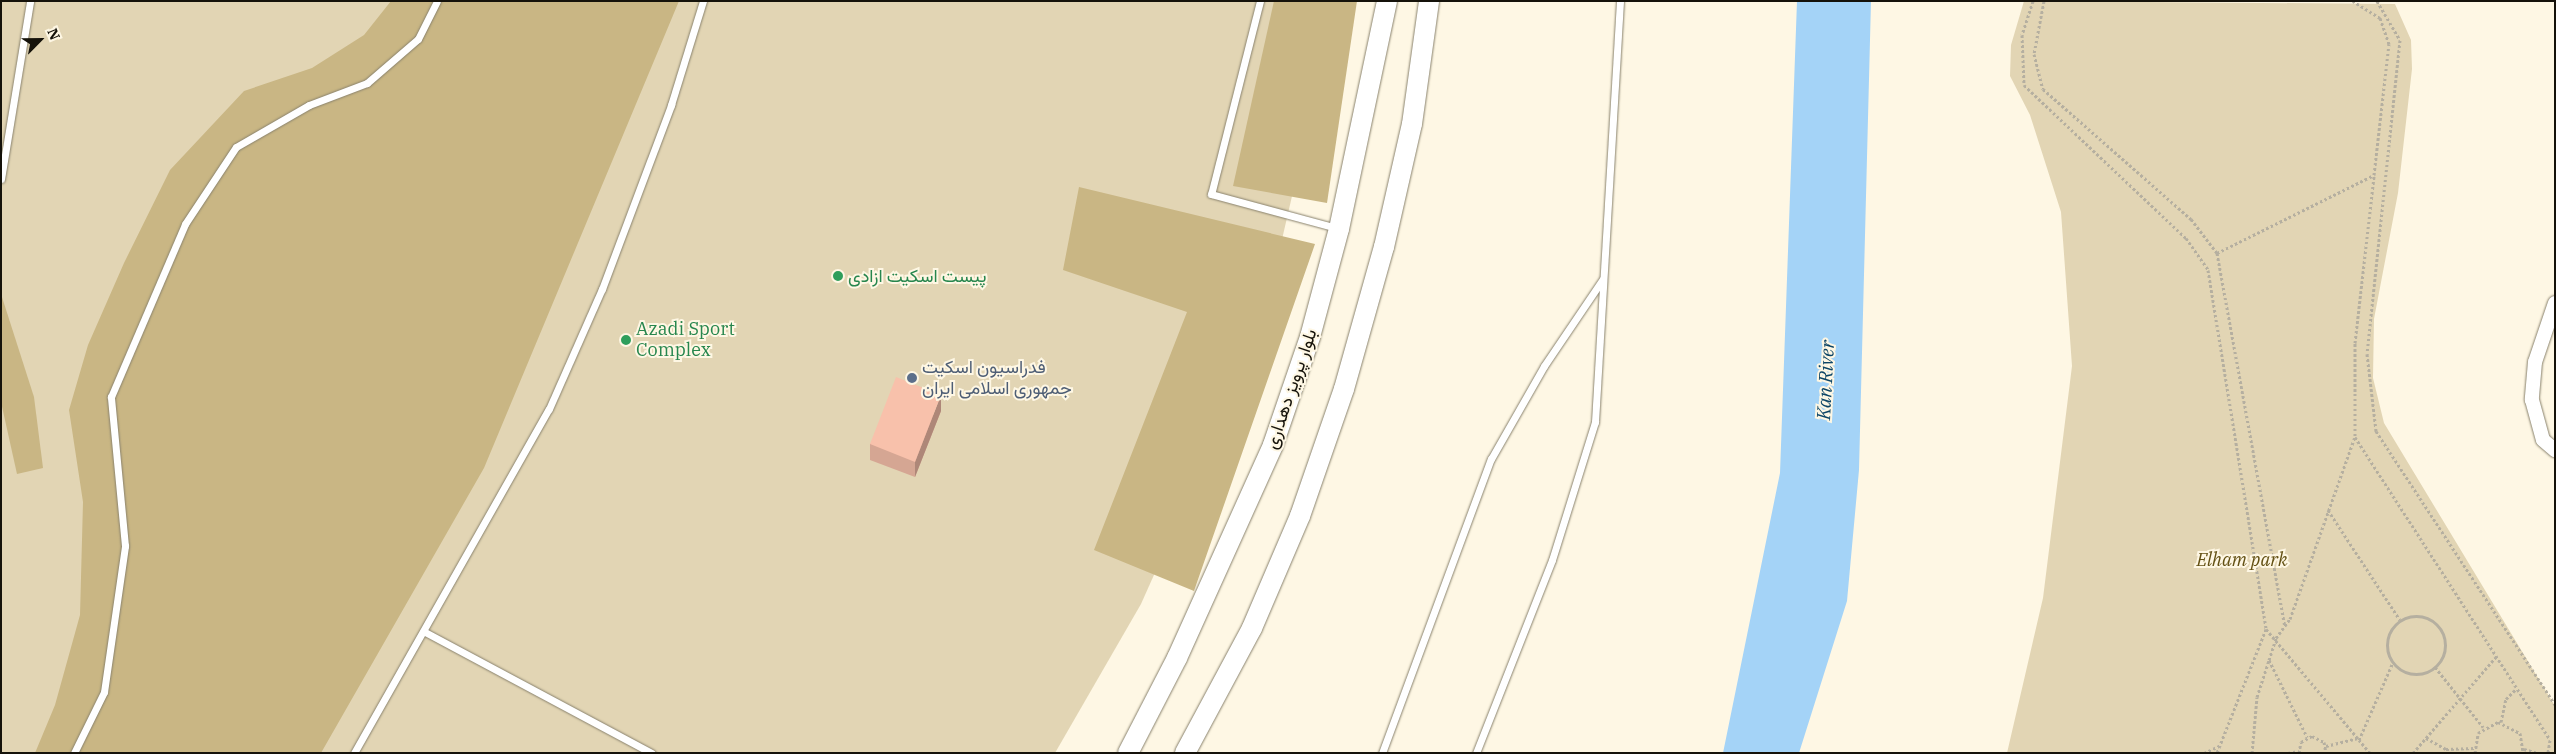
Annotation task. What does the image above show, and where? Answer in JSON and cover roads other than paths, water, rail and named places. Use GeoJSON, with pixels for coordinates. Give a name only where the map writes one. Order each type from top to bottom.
{"type":"FeatureCollection","features":[{"type":"Feature","properties":{"kind":"main road","name":"بلوار پرویز دهداری"},"geometry":{"type":"LineString","coordinates":[[1128,753],[1177,658],[1273,445],[1310,337],[1339,229],[1387,1]]}},
{"type":"Feature","properties":{"kind":"main road"},"geometry":{"type":"LineString","coordinates":[[1186,753],[1256,619],[1300,516],[1344,389],[1384,246],[1412,124],[1429,1]]}},
{"type":"Feature","properties":{"kind":"street"},"geometry":{"type":"LineString","coordinates":[[2555,303],[2535,362],[2532,400],[2542,440],[2555,450]]}},
{"type":"Feature","properties":{"kind":"lane"},"geometry":{"type":"LineString","coordinates":[[1,179],[30,1]]}},
{"type":"Feature","properties":{"kind":"lane"},"geometry":{"type":"LineString","coordinates":[[74,753],[104,692],[125,546],[111,397],[185,224],[236,147],[309,104],[367,83],[418,39],[437,1]]}},
{"type":"Feature","properties":{"kind":"lane"},"geometry":{"type":"LineString","coordinates":[[354,753],[425,632],[549,409],[575,349],[671,105],[703,1]]}},
{"type":"Feature","properties":{"kind":"lane"},"geometry":{"type":"LineString","coordinates":[[1260,1],[1211,194],[1339,229]]}},
{"type":"Feature","properties":{"kind":"lane"},"geometry":{"type":"LineString","coordinates":[[1476,753],[1552,560],[1595,422],[1620,1]]}},
{"type":"Feature","properties":{"kind":"lane"},"geometry":{"type":"LineString","coordinates":[[1382,753],[1491,459],[1544,366],[1604,278]]}},
{"type":"Feature","properties":{"kind":"lane"},"geometry":{"type":"LineString","coordinates":[[425,632],[652,753]]}},
{"type":"Feature","properties":{"kind":"water","name":"Kan River"},"geometry":{"type":"Polygon","coordinates":[[[1797,1],[1871,1],[1859,470],[1847,601],[1799,753],[1723,753],[1780,473],[1797,1]]]}},
{"type":"Feature","properties":{"kind":"place","name":"پیست اسکیت ازادی"},"geometry":{"type":"Point","coordinates":[838,276]}},
{"type":"Feature","properties":{"kind":"place","name":"Azadi Sport Complex"},"geometry":{"type":"Point","coordinates":[626,340]}},
{"type":"Feature","properties":{"kind":"place","name":"فدراسیون اسکیت جمهوری اسلامی ایران"},"geometry":{"type":"Point","coordinates":[912,378]}},
{"type":"Feature","properties":{"kind":"park label","name":"Elham park"},"geometry":{"type":"Point","coordinates":[2242,560]}}]}
